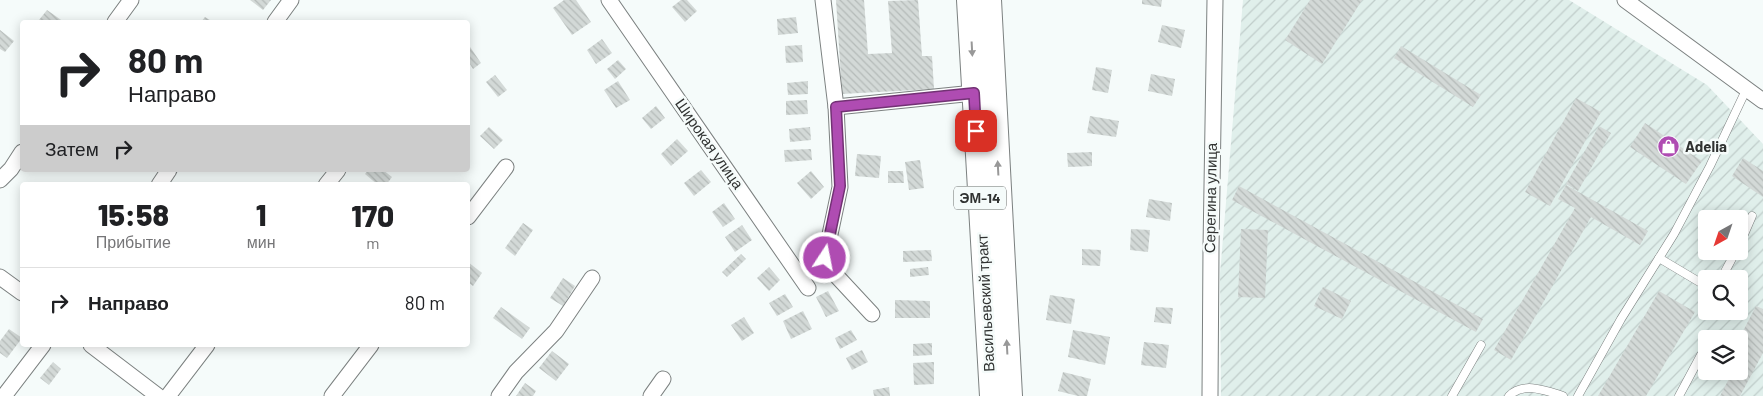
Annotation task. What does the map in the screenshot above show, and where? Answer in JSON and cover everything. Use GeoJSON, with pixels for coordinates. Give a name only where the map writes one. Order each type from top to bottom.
{"type":"FeatureCollection","features":[{"type":"Feature","properties":{"kind":"main road","name":"Васильевский тракт"},"geometry":{"type":"LineString","coordinates":[[969,0],[992,396]]}},
{"type":"Feature","properties":{"kind":"main road","name":"Васильевский тракт"},"geometry":{"type":"LineString","coordinates":[[989,0],[1010,396]]}},
{"type":"Feature","properties":{"kind":"street"},"geometry":{"type":"LineString","coordinates":[[116,20],[131,0]]}},
{"type":"Feature","properties":{"kind":"street"},"geometry":{"type":"LineString","coordinates":[[276,20],[291,0]]}},
{"type":"Feature","properties":{"kind":"street","name":"Широкая улица"},"geometry":{"type":"LineString","coordinates":[[609,0],[808,288]]}},
{"type":"Feature","properties":{"kind":"street"},"geometry":{"type":"LineString","coordinates":[[823,0],[836,107],[840,186],[825,258],[832,271],[872,314]]}},
{"type":"Feature","properties":{"kind":"street","name":"Серегина улица"},"geometry":{"type":"LineString","coordinates":[[1210,396],[1215,0]]}},
{"type":"Feature","properties":{"kind":"street"},"geometry":{"type":"LineString","coordinates":[[1625,0],[1763,101]]}},
{"type":"Feature","properties":{"kind":"street"},"geometry":{"type":"LineString","coordinates":[[836,107],[974,93]]}},
{"type":"Feature","properties":{"kind":"street"},"geometry":{"type":"LineString","coordinates":[[0,180],[11,169],[20,155]]}},
{"type":"Feature","properties":{"kind":"street"},"geometry":{"type":"LineString","coordinates":[[470,214],[506,167]]}},
{"type":"Feature","properties":{"kind":"street"},"geometry":{"type":"LineString","coordinates":[[328,182],[336,172]]}},
{"type":"Feature","properties":{"kind":"street"},"geometry":{"type":"LineString","coordinates":[[0,277],[20,292]]}},
{"type":"Feature","properties":{"kind":"street"},"geometry":{"type":"LineString","coordinates":[[499,396],[516,372],[556,331],[592,278]]}},
{"type":"Feature","properties":{"kind":"street"},"geometry":{"type":"LineString","coordinates":[[4,396],[41,347]]}},
{"type":"Feature","properties":{"kind":"street"},"geometry":{"type":"LineString","coordinates":[[94,347],[158,396]]}},
{"type":"Feature","properties":{"kind":"street"},"geometry":{"type":"LineString","coordinates":[[168,396],[205,347]]}},
{"type":"Feature","properties":{"kind":"street"},"geometry":{"type":"LineString","coordinates":[[332,396],[369,347]]}},
{"type":"Feature","properties":{"kind":"street"},"geometry":{"type":"LineString","coordinates":[[651,396],[663,379]]}},
{"type":"Feature","properties":{"kind":"lane"},"geometry":{"type":"LineString","coordinates":[[1578,396],[1621,319],[1674,234],[1747,88]]}},
{"type":"Feature","properties":{"kind":"lane"},"geometry":{"type":"LineString","coordinates":[[1748,225],[1752,216]]}},
{"type":"Feature","properties":{"kind":"lane"},"geometry":{"type":"LineString","coordinates":[[1659,258],[1698,280]]}},
{"type":"Feature","properties":{"kind":"lane"},"geometry":{"type":"LineString","coordinates":[[1452,396],[1481,345]]}},
{"type":"Feature","properties":{"kind":"lane"},"geometry":{"type":"LineString","coordinates":[[1679,396],[1698,361]]}},
{"type":"Feature","properties":{"kind":"lane"},"geometry":{"type":"LineString","coordinates":[[1509,396],[1514,392],[1537,388],[1563,396]]}},
{"type":"Feature","properties":{"kind":"shaded area"},"geometry":{"type":"Polygon","coordinates":[[[1243,0],[1569,0],[1707,85],[1763,144],[1763,396],[1221,396],[1220,274],[1243,0]]]}},
{"type":"Feature","properties":{"kind":"building"},"geometry":{"type":"Polygon","coordinates":[[[250,0],[271,0],[263,10],[250,0]]]}},
{"type":"Feature","properties":{"kind":"building"},"geometry":{"type":"Polygon","coordinates":[[[564,0],[576,0],[591,22],[572,35],[553,8],[564,0]]]}},
{"type":"Feature","properties":{"kind":"building"},"geometry":{"type":"Polygon","coordinates":[[[681,0],[687,0],[697,11],[685,22],[672,7],[681,0]]]}},
{"type":"Feature","properties":{"kind":"building"},"geometry":{"type":"Polygon","coordinates":[[[836,0],[864,0],[868,54],[892,53],[888,1],[918,0],[922,56],[932,56],[934,89],[842,94],[836,0]]]}},
{"type":"Feature","properties":{"kind":"building"},"geometry":{"type":"Polygon","coordinates":[[[1142,0],[1162,0],[1161,7],[1142,4],[1142,0]]]}},
{"type":"Feature","properties":{"kind":"building"},"geometry":{"type":"Polygon","coordinates":[[[1310,0],[1362,0],[1322,64],[1285,40],[1310,0]]]}},
{"type":"Feature","properties":{"kind":"building"},"geometry":{"type":"Polygon","coordinates":[[[47,10],[61,20],[39,20],[47,10]]]}},
{"type":"Feature","properties":{"kind":"building"},"geometry":{"type":"Polygon","coordinates":[[[796,17],[798,33],[778,35],[777,19],[796,17]]]}},
{"type":"Feature","properties":{"kind":"building"},"geometry":{"type":"Polygon","coordinates":[[[1162,25],[1185,30],[1181,48],[1158,42],[1162,25]]]}},
{"type":"Feature","properties":{"kind":"building"},"geometry":{"type":"Polygon","coordinates":[[[0,30],[14,41],[5,52],[0,49],[0,30]]]}},
{"type":"Feature","properties":{"kind":"building"},"geometry":{"type":"Polygon","coordinates":[[[602,39],[612,53],[596,64],[587,50],[602,39]]]}},
{"type":"Feature","properties":{"kind":"building"},"geometry":{"type":"Polygon","coordinates":[[[802,45],[803,62],[786,63],[785,46],[802,45]]]}},
{"type":"Feature","properties":{"kind":"building"},"geometry":{"type":"Polygon","coordinates":[[[1401,46],[1481,95],[1473,107],[1394,58],[1401,46]]]}},
{"type":"Feature","properties":{"kind":"building"},"geometry":{"type":"Polygon","coordinates":[[[470,47],[481,63],[473,69],[470,64],[470,47]]]}},
{"type":"Feature","properties":{"kind":"building"},"geometry":{"type":"Polygon","coordinates":[[[618,60],[626,69],[615,79],[607,69],[618,60]]]}},
{"type":"Feature","properties":{"kind":"building"},"geometry":{"type":"Polygon","coordinates":[[[1096,67],[1112,70],[1108,93],[1092,90],[1096,67]]]}},
{"type":"Feature","properties":{"kind":"building"},"geometry":{"type":"Polygon","coordinates":[[[1151,74],[1175,79],[1172,96],[1148,91],[1151,74]]]}},
{"type":"Feature","properties":{"kind":"building"},"geometry":{"type":"Polygon","coordinates":[[[495,75],[507,90],[498,97],[486,82],[495,75]]]}},
{"type":"Feature","properties":{"kind":"building"},"geometry":{"type":"Polygon","coordinates":[[[618,81],[630,100],[616,108],[604,90],[618,81]]]}},
{"type":"Feature","properties":{"kind":"building"},"geometry":{"type":"Polygon","coordinates":[[[808,81],[808,94],[788,95],[787,83],[808,81]]]}},
{"type":"Feature","properties":{"kind":"building"},"geometry":{"type":"Polygon","coordinates":[[[1576,98],[1601,112],[1550,206],[1525,192],[1576,98]]]}},
{"type":"Feature","properties":{"kind":"building"},"geometry":{"type":"Polygon","coordinates":[[[807,100],[808,114],[786,115],[786,101],[807,100]]]}},
{"type":"Feature","properties":{"kind":"building"},"geometry":{"type":"Polygon","coordinates":[[[656,106],[665,118],[651,129],[642,118],[656,106]]]}},
{"type":"Feature","properties":{"kind":"building"},"geometry":{"type":"Polygon","coordinates":[[[1090,116],[1119,121],[1116,137],[1087,133],[1090,116]]]}},
{"type":"Feature","properties":{"kind":"building"},"geometry":{"type":"Polygon","coordinates":[[[1645,123],[1702,161],[1686,184],[1630,147],[1645,123]]]}},
{"type":"Feature","properties":{"kind":"building"},"geometry":{"type":"Polygon","coordinates":[[[1599,126],[1611,133],[1578,191],[1566,184],[1599,126]]]}},
{"type":"Feature","properties":{"kind":"building"},"geometry":{"type":"Polygon","coordinates":[[[489,127],[503,140],[494,149],[480,136],[489,127]]]}},
{"type":"Feature","properties":{"kind":"building"},"geometry":{"type":"Polygon","coordinates":[[[810,127],[811,140],[790,142],[789,129],[810,127]]]}},
{"type":"Feature","properties":{"kind":"building"},"geometry":{"type":"Polygon","coordinates":[[[677,139],[688,151],[671,166],[661,154],[677,139]]]}},
{"type":"Feature","properties":{"kind":"building"},"geometry":{"type":"Polygon","coordinates":[[[811,149],[812,160],[785,162],[784,150],[811,149]]]}},
{"type":"Feature","properties":{"kind":"building"},"geometry":{"type":"Polygon","coordinates":[[[1092,152],[1092,166],[1068,167],[1067,153],[1092,152]]]}},
{"type":"Feature","properties":{"kind":"building"},"geometry":{"type":"Polygon","coordinates":[[[857,154],[881,156],[879,178],[855,176],[857,154]]]}},
{"type":"Feature","properties":{"kind":"building"},"geometry":{"type":"Polygon","coordinates":[[[1743,158],[1763,171],[1763,197],[1732,176],[1743,158]]]}},
{"type":"Feature","properties":{"kind":"building"},"geometry":{"type":"Polygon","coordinates":[[[920,160],[924,188],[909,190],[905,162],[920,160]]]}},
{"type":"Feature","properties":{"kind":"building"},"geometry":{"type":"Polygon","coordinates":[[[701,170],[711,182],[694,196],[684,183],[701,170]]]}},
{"type":"Feature","properties":{"kind":"building"},"geometry":{"type":"Polygon","coordinates":[[[811,171],[824,187],[811,199],[797,183],[811,171]]]}},
{"type":"Feature","properties":{"kind":"building"},"geometry":{"type":"Polygon","coordinates":[[[888,171],[903,171],[904,183],[888,183],[888,171]]]}},
{"type":"Feature","properties":{"kind":"building"},"geometry":{"type":"Polygon","coordinates":[[[366,172],[386,172],[392,177],[388,182],[374,182],[365,174],[366,172]]]}},
{"type":"Feature","properties":{"kind":"building"},"geometry":{"type":"Polygon","coordinates":[[[1566,185],[1648,231],[1640,245],[1591,217],[1511,360],[1494,350],[1575,208],[1558,199],[1566,185]]]}},
{"type":"Feature","properties":{"kind":"building"},"geometry":{"type":"Polygon","coordinates":[[[1239,186],[1483,319],[1476,332],[1232,200],[1239,186]]]}},
{"type":"Feature","properties":{"kind":"building"},"geometry":{"type":"Polygon","coordinates":[[[1149,199],[1172,203],[1170,221],[1146,217],[1149,199]]]}},
{"type":"Feature","properties":{"kind":"building"},"geometry":{"type":"Polygon","coordinates":[[[724,203],[735,219],[723,227],[712,212],[724,203]]]}},
{"type":"Feature","properties":{"kind":"building"},"geometry":{"type":"Polygon","coordinates":[[[523,223],[533,230],[515,256],[505,248],[523,223]]]}},
{"type":"Feature","properties":{"kind":"building"},"geometry":{"type":"Polygon","coordinates":[[[742,225],[752,240],[735,252],[725,237],[742,225]]]}},
{"type":"Feature","properties":{"kind":"building"},"geometry":{"type":"Polygon","coordinates":[[[1131,229],[1150,230],[1148,252],[1130,250],[1131,229]]]}},
{"type":"Feature","properties":{"kind":"building"},"geometry":{"type":"Polygon","coordinates":[[[1241,229],[1268,230],[1265,298],[1238,297],[1241,229]]]}},
{"type":"Feature","properties":{"kind":"building"},"geometry":{"type":"Polygon","coordinates":[[[1082,249],[1101,250],[1100,266],[1082,265],[1082,249]]]}},
{"type":"Feature","properties":{"kind":"building"},"geometry":{"type":"Polygon","coordinates":[[[931,250],[932,261],[903,262],[903,251],[931,250]]]}},
{"type":"Feature","properties":{"kind":"building"},"geometry":{"type":"Polygon","coordinates":[[[741,254],[746,259],[727,277],[722,272],[741,254]]]}},
{"type":"Feature","properties":{"kind":"building"},"geometry":{"type":"Polygon","coordinates":[[[470,264],[482,273],[473,286],[470,284],[470,264]]]}},
{"type":"Feature","properties":{"kind":"building"},"geometry":{"type":"Polygon","coordinates":[[[769,267],[780,280],[769,291],[757,278],[769,267]]]}},
{"type":"Feature","properties":{"kind":"building"},"geometry":{"type":"Polygon","coordinates":[[[928,267],[929,275],[910,277],[910,269],[928,267]]]}},
{"type":"Feature","properties":{"kind":"building"},"geometry":{"type":"Polygon","coordinates":[[[563,278],[575,286],[563,306],[550,298],[563,278]]]}},
{"type":"Feature","properties":{"kind":"building"},"geometry":{"type":"Polygon","coordinates":[[[1323,287],[1351,301],[1342,319],[1314,306],[1323,287]]]}},
{"type":"Feature","properties":{"kind":"building"},"geometry":{"type":"Polygon","coordinates":[[[828,291],[839,311],[826,317],[816,297],[828,291]]]}},
{"type":"Feature","properties":{"kind":"building"},"geometry":{"type":"Polygon","coordinates":[[[1659,291],[1695,312],[1646,396],[1598,396],[1659,291]]]}},
{"type":"Feature","properties":{"kind":"building"},"geometry":{"type":"Polygon","coordinates":[[[785,294],[793,307],[777,316],[769,303],[785,294]]]}},
{"type":"Feature","properties":{"kind":"building"},"geometry":{"type":"Polygon","coordinates":[[[1050,295],[1075,299],[1071,324],[1046,320],[1050,295]]]}},
{"type":"Feature","properties":{"kind":"building"},"geometry":{"type":"Polygon","coordinates":[[[895,300],[930,301],[930,318],[895,318],[895,300]]]}},
{"type":"Feature","properties":{"kind":"building"},"geometry":{"type":"Polygon","coordinates":[[[1756,306],[1763,309],[1763,353],[1740,396],[1720,396],[1728,380],[1748,380],[1748,330],[1744,330],[1756,306]]]}},
{"type":"Feature","properties":{"kind":"building"},"geometry":{"type":"Polygon","coordinates":[[[501,307],[530,328],[522,339],[493,318],[501,307]]]}},
{"type":"Feature","properties":{"kind":"building"},"geometry":{"type":"Polygon","coordinates":[[[1156,307],[1173,308],[1171,324],[1154,322],[1156,307]]]}},
{"type":"Feature","properties":{"kind":"building"},"geometry":{"type":"Polygon","coordinates":[[[803,311],[812,329],[791,339],[783,321],[803,311]]]}},
{"type":"Feature","properties":{"kind":"building"},"geometry":{"type":"Polygon","coordinates":[[[744,317],[754,333],[742,341],[731,325],[744,317]]]}},
{"type":"Feature","properties":{"kind":"building"},"geometry":{"type":"Polygon","coordinates":[[[9,329],[20,337],[20,341],[7,358],[0,353],[0,341],[9,329]]]}},
{"type":"Feature","properties":{"kind":"building"},"geometry":{"type":"Polygon","coordinates":[[[851,330],[857,340],[840,349],[835,338],[851,330]]]}},
{"type":"Feature","properties":{"kind":"building"},"geometry":{"type":"Polygon","coordinates":[[[1073,330],[1110,337],[1105,365],[1068,357],[1073,330]]]}},
{"type":"Feature","properties":{"kind":"building"},"geometry":{"type":"Polygon","coordinates":[[[1144,342],[1169,345],[1166,368],[1141,365],[1144,342]]]}},
{"type":"Feature","properties":{"kind":"building"},"geometry":{"type":"Polygon","coordinates":[[[932,343],[932,355],[913,356],[913,344],[932,343]]]}},
{"type":"Feature","properties":{"kind":"building"},"geometry":{"type":"Polygon","coordinates":[[[862,350],[868,362],[852,370],[846,358],[862,350]]]}},
{"type":"Feature","properties":{"kind":"building"},"geometry":{"type":"Polygon","coordinates":[[[552,351],[569,364],[556,381],[539,368],[552,351]]]}},
{"type":"Feature","properties":{"kind":"building"},"geometry":{"type":"Polygon","coordinates":[[[53,362],[61,369],[49,385],[40,378],[53,362]]]}},
{"type":"Feature","properties":{"kind":"building"},"geometry":{"type":"Polygon","coordinates":[[[934,362],[934,384],[914,385],[913,363],[934,362]]]}},
{"type":"Feature","properties":{"kind":"building"},"geometry":{"type":"Polygon","coordinates":[[[1063,372],[1091,379],[1087,396],[1078,396],[1058,391],[1063,372]]]}},
{"type":"Feature","properties":{"kind":"building"},"geometry":{"type":"Polygon","coordinates":[[[525,383],[536,391],[533,396],[516,396],[525,383]]]}},
{"type":"Feature","properties":{"kind":"building"},"geometry":{"type":"Polygon","coordinates":[[[889,387],[890,396],[874,396],[873,390],[889,387]]]}},
{"type":"Feature","properties":{"kind":"place","name":"Adelia"},"geometry":{"type":"Point","coordinates":[1669,147]}},
{"type":"Feature","properties":{"kind":"route"},"geometry":{"type":"LineString","coordinates":[[825,258],[840,186],[836,107],[974,93],[976,131]]}}]}
